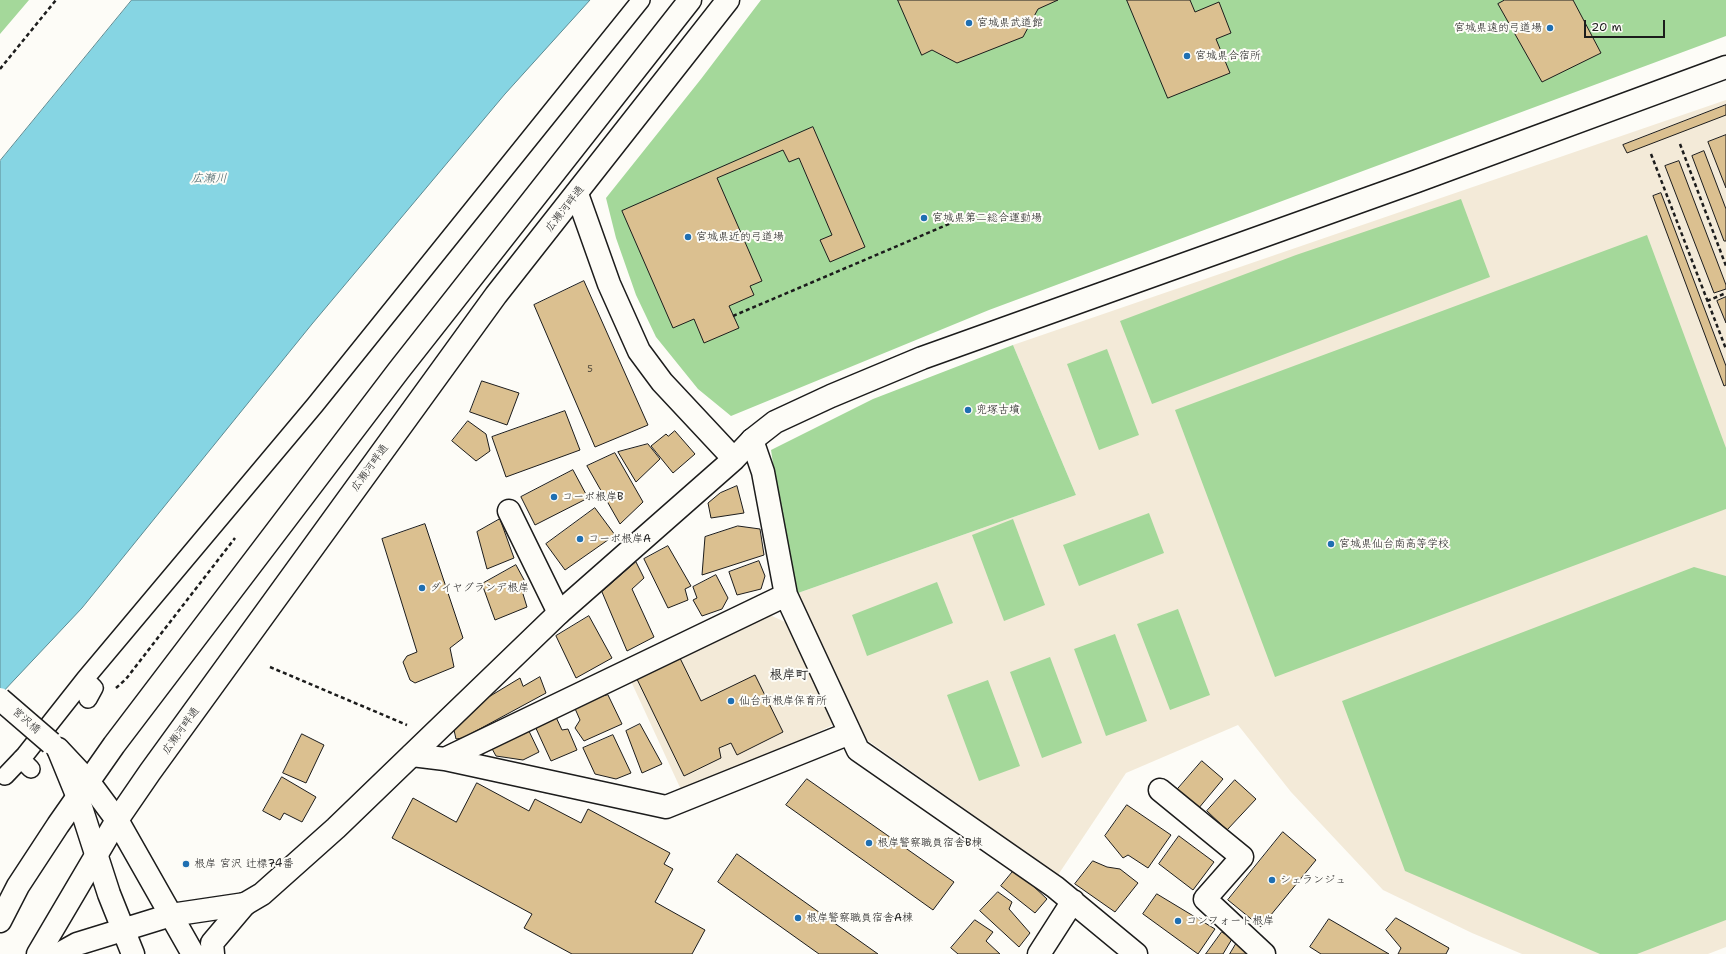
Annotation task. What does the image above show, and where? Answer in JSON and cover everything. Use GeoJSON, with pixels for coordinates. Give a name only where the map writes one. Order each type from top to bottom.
{"type":"FeatureCollection","features":[{"type":"Feature","properties":{"kind":"main road"},"geometry":{"type":"LineString","coordinates":[[0,921],[18,886],[82,788],[399,370],[690,0]]}},
{"type":"Feature","properties":{"kind":"main road","name":"広瀬河畔通"},"geometry":{"type":"LineString","coordinates":[[38,954],[117,820],[496,295],[577,194],[728,0]]}},
{"type":"Feature","properties":{"kind":"main road"},"geometry":{"type":"LineString","coordinates":[[213,954],[212,943],[245,904],[262,894],[336,828],[559,613],[734,459],[752,440],[775,422],[831,396],[922,358],[1417,181],[1726,68]]}},
{"type":"Feature","properties":{"kind":"main road"},"geometry":{"type":"LineString","coordinates":[[577,194],[609,284],[639,351],[662,382],[734,459]]}},
{"type":"Feature","properties":{"kind":"main road"},"geometry":{"type":"LineString","coordinates":[[752,440],[763,472],[786,595],[858,750],[1073,901],[1136,954]]}},
{"type":"Feature","properties":{"kind":"main road"},"geometry":{"type":"LineString","coordinates":[[509,511],[559,613]]}},
{"type":"Feature","properties":{"kind":"main road"},"geometry":{"type":"LineString","coordinates":[[445,759],[786,595]]}},
{"type":"Feature","properties":{"kind":"main road","name":"宮沢橋"},"geometry":{"type":"LineString","coordinates":[[0,699],[55,746],[82,788],[117,820],[193,954]]}},
{"type":"Feature","properties":{"kind":"main road"},"geometry":{"type":"LineString","coordinates":[[412,755],[445,759],[666,807],[850,733]]}},
{"type":"Feature","properties":{"kind":"main road"},"geometry":{"type":"LineString","coordinates":[[82,788],[96,855],[122,931],[133,954]]}},
{"type":"Feature","properties":{"kind":"main road"},"geometry":{"type":"LineString","coordinates":[[1160,790],[1242,857],[1205,899],[1264,954]]}},
{"type":"Feature","properties":{"kind":"main road"},"geometry":{"type":"LineString","coordinates":[[1039,954],[1073,901]]}},
{"type":"Feature","properties":{"kind":"main road"},"geometry":{"type":"LineString","coordinates":[[59,954],[77,944],[171,916],[245,904]]}},
{"type":"Feature","properties":{"kind":"street"},"geometry":{"type":"LineString","coordinates":[[5,776],[26,764],[85,679],[320,399],[641,0]]}},
{"type":"Feature","properties":{"kind":"street"},"geometry":{"type":"LineString","coordinates":[[85,679],[94,688],[88,699]]}},
{"type":"Feature","properties":{"kind":"path"},"geometry":{"type":"LineString","coordinates":[[0,69],[56,0]]}},
{"type":"Feature","properties":{"kind":"path"},"geometry":{"type":"LineString","coordinates":[[1680,144],[1726,266]]}},
{"type":"Feature","properties":{"kind":"path"},"geometry":{"type":"LineString","coordinates":[[1651,154],[1726,349]]}},
{"type":"Feature","properties":{"kind":"path"},"geometry":{"type":"LineString","coordinates":[[733,316],[977,212]]}},
{"type":"Feature","properties":{"kind":"path"},"geometry":{"type":"LineString","coordinates":[[1707,301],[1726,294]]}},
{"type":"Feature","properties":{"kind":"path"},"geometry":{"type":"LineString","coordinates":[[270,667],[415,729],[428,740]]}},
{"type":"Feature","properties":{"kind":"shaded area","name":"宮城県仙台南高等学校"},"geometry":{"type":"Polygon","coordinates":[[[1726,100],[1726,947],[1708,954],[1522,954],[1472,933],[1383,890],[1291,792],[1238,725],[1126,773],[1058,875],[867,740],[798,593],[1076,495],[1013,345],[1726,100]]]}},
{"type":"Feature","properties":{"kind":"shaded area","name":"仙台市根岸保育所"},"geometry":{"type":"Polygon","coordinates":[[[768,614],[787,623],[833,725],[683,794],[629,677],[768,614]]]}},
{"type":"Feature","properties":{"kind":"green space"},"geometry":{"type":"Polygon","coordinates":[[[0,0],[29,0],[0,34],[0,0]]]}},
{"type":"Feature","properties":{"kind":"green space","name":"宮城県第二総合運動場"},"geometry":{"type":"Polygon","coordinates":[[[761,0],[1726,0],[1726,36],[989,310],[731,416],[698,389],[656,337],[636,295],[616,238],[606,198],[701,79],[761,0]]]}},
{"type":"Feature","properties":{"kind":"green space"},"geometry":{"type":"Polygon","coordinates":[[[1461,199],[1490,277],[1152,404],[1120,321],[1296,255],[1461,199]]]}},
{"type":"Feature","properties":{"kind":"green space"},"geometry":{"type":"Polygon","coordinates":[[[1647,235],[1726,448],[1726,509],[1275,677],[1175,410],[1647,235]]]}},
{"type":"Feature","properties":{"kind":"green space"},"geometry":{"type":"Polygon","coordinates":[[[1013,345],[1076,495],[798,593],[791,582],[771,450],[873,399],[1013,345]]]}},
{"type":"Feature","properties":{"kind":"green space"},"geometry":{"type":"Polygon","coordinates":[[[1107,349],[1139,435],[1099,450],[1067,364],[1107,349]]]}},
{"type":"Feature","properties":{"kind":"green space"},"geometry":{"type":"Polygon","coordinates":[[[1149,513],[1164,553],[1079,586],[1063,545],[1149,513]]]}},
{"type":"Feature","properties":{"kind":"green space"},"geometry":{"type":"Polygon","coordinates":[[[1013,519],[1045,605],[1004,621],[972,535],[1013,519]]]}},
{"type":"Feature","properties":{"kind":"green space"},"geometry":{"type":"Polygon","coordinates":[[[1694,567],[1726,576],[1726,920],[1637,954],[1600,954],[1405,871],[1342,701],[1694,567]]]}},
{"type":"Feature","properties":{"kind":"green space"},"geometry":{"type":"Polygon","coordinates":[[[937,582],[953,623],[867,656],[852,615],[937,582]]]}},
{"type":"Feature","properties":{"kind":"green space"},"geometry":{"type":"Polygon","coordinates":[[[1178,609],[1210,695],[1170,710],[1137,624],[1178,609]]]}},
{"type":"Feature","properties":{"kind":"green space"},"geometry":{"type":"Polygon","coordinates":[[[1115,634],[1147,721],[1106,736],[1074,649],[1115,634]]]}},
{"type":"Feature","properties":{"kind":"green space"},"geometry":{"type":"Polygon","coordinates":[[[1050,657],[1082,743],[1042,758],[1010,672],[1050,657]]]}},
{"type":"Feature","properties":{"kind":"green space"},"geometry":{"type":"Polygon","coordinates":[[[988,680],[1020,766],[979,781],[947,695],[988,680]]]}},
{"type":"Feature","properties":{"kind":"water","name":"広瀬川"},"geometry":{"type":"Polygon","coordinates":[[[132,0],[590,0],[505,94],[312,324],[82,608],[0,695],[0,161],[132,0]]]}},
{"type":"Feature","properties":{"kind":"building","name":"宮城県武道館"},"geometry":{"type":"Polygon","coordinates":[[[898,0],[1058,0],[1038,9],[1023,37],[957,63],[932,50],[922,55],[898,0]]]}},
{"type":"Feature","properties":{"kind":"building","name":"宮城県合宿所"},"geometry":{"type":"Polygon","coordinates":[[[1127,0],[1190,0],[1195,12],[1219,2],[1231,33],[1216,39],[1230,73],[1168,98],[1127,0]]]}},
{"type":"Feature","properties":{"kind":"building","name":"宮城県遠的弓道場"},"geometry":{"type":"Polygon","coordinates":[[[1505,0],[1573,0],[1601,53],[1542,82],[1498,4],[1505,0]]]}},
{"type":"Feature","properties":{"kind":"building"},"geometry":{"type":"Polygon","coordinates":[[[1726,105],[1726,115],[1627,153],[1623,145],[1726,105]]]}},
{"type":"Feature","properties":{"kind":"building","name":"宮城県近的弓道場"},"geometry":{"type":"Polygon","coordinates":[[[813,127],[865,247],[830,262],[820,240],[832,235],[799,158],[789,162],[783,150],[717,178],[762,281],[750,286],[754,295],[729,306],[739,328],[704,343],[694,319],[673,328],[622,211],[813,127]]]}},
{"type":"Feature","properties":{"kind":"building"},"geometry":{"type":"Polygon","coordinates":[[[1726,135],[1726,188],[1708,142],[1726,135]]]}},
{"type":"Feature","properties":{"kind":"building"},"geometry":{"type":"Polygon","coordinates":[[[1704,151],[1726,209],[1726,241],[1724,241],[1692,156],[1704,151]]]}},
{"type":"Feature","properties":{"kind":"building"},"geometry":{"type":"Polygon","coordinates":[[[1679,161],[1726,285],[1726,289],[1714,293],[1665,166],[1679,161]]]}},
{"type":"Feature","properties":{"kind":"building"},"geometry":{"type":"Polygon","coordinates":[[[1661,193],[1726,366],[1726,385],[1724,386],[1653,196],[1661,193]]]}},
{"type":"Feature","properties":{"kind":"building"},"geometry":{"type":"Polygon","coordinates":[[[584,281],[648,425],[595,447],[534,305],[584,281]]]}},
{"type":"Feature","properties":{"kind":"building"},"geometry":{"type":"Polygon","coordinates":[[[1726,297],[1726,323],[1717,301],[1726,297]]]}},
{"type":"Feature","properties":{"kind":"building"},"geometry":{"type":"Polygon","coordinates":[[[482,381],[519,393],[507,425],[470,412],[482,381]]]}},
{"type":"Feature","properties":{"kind":"building"},"geometry":{"type":"Polygon","coordinates":[[[565,411],[580,450],[506,477],[492,437],[565,411]]]}},
{"type":"Feature","properties":{"kind":"building"},"geometry":{"type":"Polygon","coordinates":[[[468,421],[486,434],[490,451],[476,461],[452,441],[468,421]]]}},
{"type":"Feature","properties":{"kind":"building"},"geometry":{"type":"Polygon","coordinates":[[[675,431],[695,454],[673,473],[651,446],[666,434],[668,436],[675,431]]]}},
{"type":"Feature","properties":{"kind":"building"},"geometry":{"type":"Polygon","coordinates":[[[648,444],[660,459],[636,482],[618,452],[648,444]]]}},
{"type":"Feature","properties":{"kind":"building"},"geometry":{"type":"Polygon","coordinates":[[[615,453],[643,502],[620,524],[587,466],[615,453]]]}},
{"type":"Feature","properties":{"kind":"building","name":"コーポ根岸B"},"geometry":{"type":"Polygon","coordinates":[[[573,470],[588,498],[535,525],[521,497],[573,470]]]}},
{"type":"Feature","properties":{"kind":"building"},"geometry":{"type":"Polygon","coordinates":[[[737,486],[744,513],[711,518],[708,503],[720,493],[737,486]]]}},
{"type":"Feature","properties":{"kind":"building","name":"コーポ根岸A"},"geometry":{"type":"Polygon","coordinates":[[[595,508],[615,535],[565,570],[546,544],[595,508]]]}},
{"type":"Feature","properties":{"kind":"building"},"geometry":{"type":"Polygon","coordinates":[[[500,519],[514,558],[487,569],[477,532],[500,519]]]}},
{"type":"Feature","properties":{"kind":"building","name":"ダイヤグランデ根岸"},"geometry":{"type":"Polygon","coordinates":[[[425,524],[463,638],[450,648],[454,667],[415,683],[410,680],[403,662],[407,656],[417,652],[382,539],[425,524]]]}},
{"type":"Feature","properties":{"kind":"building"},"geometry":{"type":"Polygon","coordinates":[[[738,526],[760,529],[764,555],[702,575],[705,537],[738,526]]]}},
{"type":"Feature","properties":{"kind":"building"},"geometry":{"type":"Polygon","coordinates":[[[668,546],[691,586],[685,589],[688,600],[668,608],[644,559],[668,546]]]}},
{"type":"Feature","properties":{"kind":"building"},"geometry":{"type":"Polygon","coordinates":[[[759,561],[765,576],[761,589],[737,595],[729,572],[759,561]]]}},
{"type":"Feature","properties":{"kind":"building"},"geometry":{"type":"Polygon","coordinates":[[[636,562],[644,578],[632,589],[654,637],[627,651],[602,592],[636,562]]]}},
{"type":"Feature","properties":{"kind":"building"},"geometry":{"type":"Polygon","coordinates":[[[516,565],[529,589],[523,594],[527,607],[495,620],[482,584],[516,565]]]}},
{"type":"Feature","properties":{"kind":"building"},"geometry":{"type":"Polygon","coordinates":[[[716,575],[728,598],[722,609],[702,616],[693,600],[697,598],[693,587],[716,575]]]}},
{"type":"Feature","properties":{"kind":"building"},"geometry":{"type":"Polygon","coordinates":[[[589,616],[612,658],[576,678],[556,636],[589,616]]]}},
{"type":"Feature","properties":{"kind":"building"},"geometry":{"type":"Polygon","coordinates":[[[677,652],[701,701],[755,675],[783,732],[737,755],[731,743],[719,748],[721,758],[684,776],[634,673],[677,652]]]}},
{"type":"Feature","properties":{"kind":"building"},"geometry":{"type":"Polygon","coordinates":[[[540,677],[546,693],[463,738],[456,739],[454,730],[482,701],[520,678],[523,686],[540,677]]]}},
{"type":"Feature","properties":{"kind":"building"},"geometry":{"type":"Polygon","coordinates":[[[608,695],[622,724],[584,741],[575,728],[580,720],[573,704],[608,695]]]}},
{"type":"Feature","properties":{"kind":"building"},"geometry":{"type":"Polygon","coordinates":[[[555,715],[562,730],[568,729],[577,750],[551,761],[534,724],[555,715]]]}},
{"type":"Feature","properties":{"kind":"building"},"geometry":{"type":"Polygon","coordinates":[[[640,724],[662,764],[642,773],[626,731],[640,724]]]}},
{"type":"Feature","properties":{"kind":"building"},"geometry":{"type":"Polygon","coordinates":[[[527,727],[539,752],[523,760],[496,756],[490,745],[527,727]]]}},
{"type":"Feature","properties":{"kind":"building"},"geometry":{"type":"Polygon","coordinates":[[[302,734],[324,745],[306,783],[283,773],[302,734]]]}},
{"type":"Feature","properties":{"kind":"building"},"geometry":{"type":"Polygon","coordinates":[[[613,735],[631,773],[616,779],[595,774],[583,748],[613,735]]]}},
{"type":"Feature","properties":{"kind":"building"},"geometry":{"type":"Polygon","coordinates":[[[1202,761],[1223,779],[1198,809],[1176,791],[1202,761]]]}},
{"type":"Feature","properties":{"kind":"building"},"geometry":{"type":"Polygon","coordinates":[[[282,777],[316,797],[302,822],[284,813],[280,820],[263,811],[282,777]]]}},
{"type":"Feature","properties":{"kind":"building","name":"根岸警察職員宿舎B棟"},"geometry":{"type":"Polygon","coordinates":[[[807,779],[954,882],[933,910],[786,805],[807,779]]]}},
{"type":"Feature","properties":{"kind":"building"},"geometry":{"type":"Polygon","coordinates":[[[1235,780],[1256,799],[1227,830],[1207,811],[1235,780]]]}},
{"type":"Feature","properties":{"kind":"building"},"geometry":{"type":"Polygon","coordinates":[[[477,783],[529,811],[535,799],[581,823],[588,809],[670,853],[664,864],[673,869],[655,902],[705,930],[692,954],[572,954],[524,928],[532,914],[392,838],[413,798],[456,822],[477,783]]]}},
{"type":"Feature","properties":{"kind":"building"},"geometry":{"type":"Polygon","coordinates":[[[1127,805],[1171,835],[1148,868],[1128,855],[1123,858],[1105,836],[1127,805]]]}},
{"type":"Feature","properties":{"kind":"building","name":"シェランジュ"},"geometry":{"type":"Polygon","coordinates":[[[1283,832],[1316,860],[1261,927],[1228,900],[1283,832]]]}},
{"type":"Feature","properties":{"kind":"building"},"geometry":{"type":"Polygon","coordinates":[[[1179,836],[1214,862],[1193,890],[1159,864],[1179,836]]]}},
{"type":"Feature","properties":{"kind":"building","name":"根岸警察職員宿舎A棟"},"geometry":{"type":"Polygon","coordinates":[[[737,854],[878,954],[819,954],[718,882],[737,854]]]}},
{"type":"Feature","properties":{"kind":"building"},"geometry":{"type":"Polygon","coordinates":[[[1093,861],[1107,867],[1120,869],[1138,883],[1115,912],[1075,884],[1093,861]]]}},
{"type":"Feature","properties":{"kind":"building"},"geometry":{"type":"Polygon","coordinates":[[[1015,869],[1047,899],[1035,913],[1001,886],[1015,869]]]}},
{"type":"Feature","properties":{"kind":"building"},"geometry":{"type":"Polygon","coordinates":[[[998,892],[1012,902],[1009,909],[1030,933],[1019,947],[980,911],[998,892]]]}},
{"type":"Feature","properties":{"kind":"building","name":"コンフォート根岸"},"geometry":{"type":"Polygon","coordinates":[[[1157,894],[1215,929],[1198,954],[1143,914],[1157,894]]]}},
{"type":"Feature","properties":{"kind":"building"},"geometry":{"type":"Polygon","coordinates":[[[1396,918],[1449,948],[1446,954],[1398,954],[1401,948],[1386,930],[1396,918]]]}},
{"type":"Feature","properties":{"kind":"building"},"geometry":{"type":"Polygon","coordinates":[[[1329,919],[1389,954],[1321,954],[1310,947],[1329,919]]]}},
{"type":"Feature","properties":{"kind":"building"},"geometry":{"type":"Polygon","coordinates":[[[975,920],[993,932],[986,941],[1000,954],[958,954],[951,948],[975,920]]]}},
{"type":"Feature","properties":{"kind":"building"},"geometry":{"type":"Polygon","coordinates":[[[1222,932],[1232,939],[1223,954],[1206,954],[1222,932]]]}},
{"type":"Feature","properties":{"kind":"building"},"geometry":{"type":"Polygon","coordinates":[[[1236,944],[1248,950],[1250,954],[1230,954],[1236,944]]]}},
{"type":"Feature","properties":{"kind":"place","name":"宮城県武道館"},"geometry":{"type":"Point","coordinates":[969,23]}},
{"type":"Feature","properties":{"kind":"place","name":"宮城県遠的弓道場"},"geometry":{"type":"Point","coordinates":[1550,28]}},
{"type":"Feature","properties":{"kind":"place","name":"宮城県合宿所"},"geometry":{"type":"Point","coordinates":[1187,56]}},
{"type":"Feature","properties":{"kind":"place","name":"宮城県第二総合運動場"},"geometry":{"type":"Point","coordinates":[924,218]}},
{"type":"Feature","properties":{"kind":"place","name":"宮城県近的弓道場"},"geometry":{"type":"Point","coordinates":[688,237]}},
{"type":"Feature","properties":{"kind":"place","name":"兜塚古墳"},"geometry":{"type":"Point","coordinates":[968,410]}},
{"type":"Feature","properties":{"kind":"place","name":"コーポ根岸B"},"geometry":{"type":"Point","coordinates":[554,497]}},
{"type":"Feature","properties":{"kind":"place","name":"コーポ根岸A"},"geometry":{"type":"Point","coordinates":[580,539]}},
{"type":"Feature","properties":{"kind":"place","name":"宮城県仙台南高等学校"},"geometry":{"type":"Point","coordinates":[1331,544]}},
{"type":"Feature","properties":{"kind":"place","name":"ダイヤグランデ根岸"},"geometry":{"type":"Point","coordinates":[422,588]}},
{"type":"Feature","properties":{"kind":"place","name":"仙台市根岸保育所"},"geometry":{"type":"Point","coordinates":[731,701]}},
{"type":"Feature","properties":{"kind":"place","name":"根岸警察職員宿舎B棟"},"geometry":{"type":"Point","coordinates":[869,843]}},
{"type":"Feature","properties":{"kind":"place","name":"根岸 宮沢 辻標74番"},"geometry":{"type":"Point","coordinates":[186,864]}},
{"type":"Feature","properties":{"kind":"place","name":"シェランジュ"},"geometry":{"type":"Point","coordinates":[1272,880]}},
{"type":"Feature","properties":{"kind":"place","name":"根岸警察職員宿舎A棟"},"geometry":{"type":"Point","coordinates":[798,918]}},
{"type":"Feature","properties":{"kind":"place","name":"コンフォート根岸"},"geometry":{"type":"Point","coordinates":[1178,921]}},
{"type":"Feature","properties":{"kind":"district","name":"根岸町"},"geometry":{"type":"Point","coordinates":[789,676]}}]}
